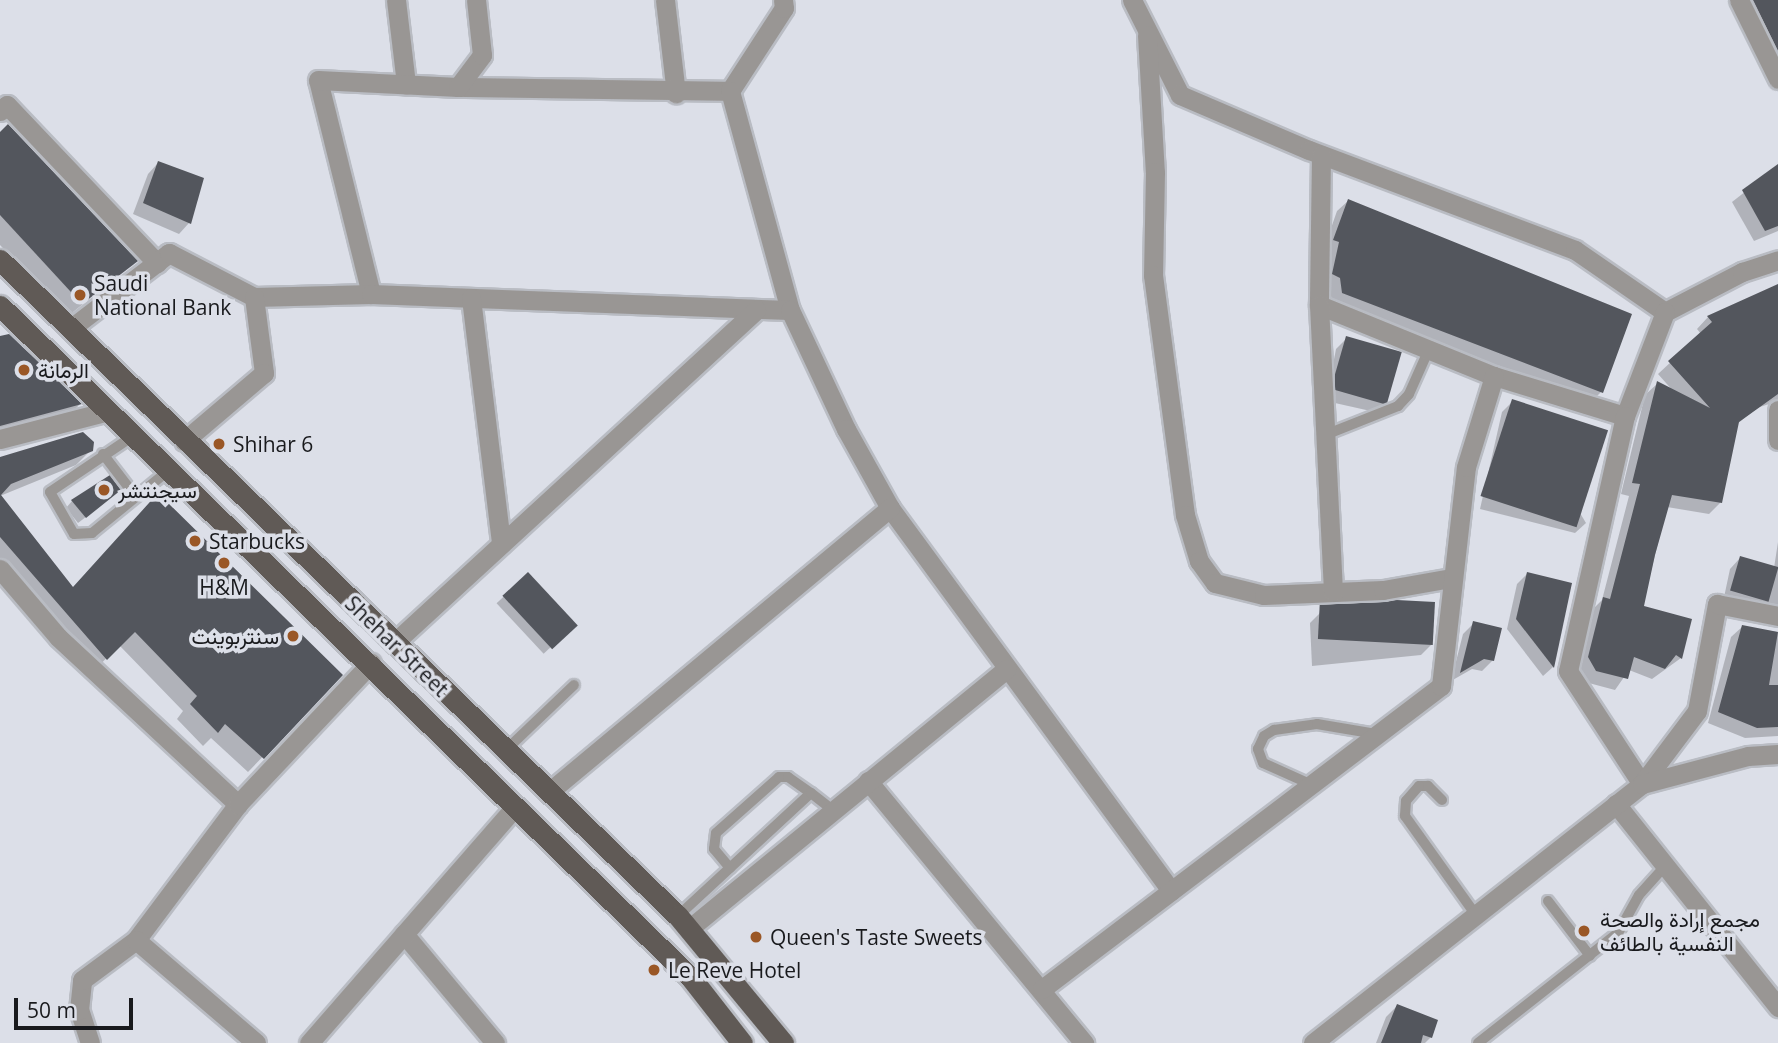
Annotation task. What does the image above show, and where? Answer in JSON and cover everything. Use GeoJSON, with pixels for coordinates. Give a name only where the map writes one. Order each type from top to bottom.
{"type":"FeatureCollection","features":[{"type":"Feature","properties":{"kind":"main road","name":"Shehar Street"},"geometry":{"type":"LineString","coordinates":[[0,260],[684,922],[783,1043]]}},
{"type":"Feature","properties":{"kind":"main road","name":"Shehar Street"},"geometry":{"type":"LineString","coordinates":[[0,306],[692,979],[742,1043]]}},
{"type":"Feature","properties":{"kind":"street"},"geometry":{"type":"LineString","coordinates":[[396,0],[406,84]]}},
{"type":"Feature","properties":{"kind":"street"},"geometry":{"type":"LineString","coordinates":[[458,87],[482,55],[476,0]]}},
{"type":"Feature","properties":{"kind":"street"},"geometry":{"type":"LineString","coordinates":[[665,0],[676,93]]}},
{"type":"Feature","properties":{"kind":"street"},"geometry":{"type":"LineString","coordinates":[[783,0],[784,8],[730,90],[790,310],[846,429],[890,508],[1171,891]]}},
{"type":"Feature","properties":{"kind":"street"},"geometry":{"type":"LineString","coordinates":[[1132,0],[1147,35],[1180,95],[1321,155],[1575,250],[1665,312]]}},
{"type":"Feature","properties":{"kind":"street"},"geometry":{"type":"LineString","coordinates":[[1738,0],[1778,79]]}},
{"type":"Feature","properties":{"kind":"street"},"geometry":{"type":"LineString","coordinates":[[1147,35],[1155,172],[1153,275],[1185,515],[1199,561],[1215,583],[1264,595],[1383,590],[1451,578]]}},
{"type":"Feature","properties":{"kind":"street"},"geometry":{"type":"LineString","coordinates":[[371,293],[317,80],[676,93],[730,90]]}},
{"type":"Feature","properties":{"kind":"street"},"geometry":{"type":"LineString","coordinates":[[0,111],[7,105],[157,263]]}},
{"type":"Feature","properties":{"kind":"street"},"geometry":{"type":"LineString","coordinates":[[1321,155],[1319,305],[1333,592]]}},
{"type":"Feature","properties":{"kind":"street"},"geometry":{"type":"LineString","coordinates":[[70,329],[169,253],[254,297],[371,293],[790,310]]}},
{"type":"Feature","properties":{"kind":"street"},"geometry":{"type":"LineString","coordinates":[[1642,784],[1568,671],[1625,416],[1665,312],[1742,272],[1778,260]]}},
{"type":"Feature","properties":{"kind":"street"},"geometry":{"type":"LineString","coordinates":[[184,441],[264,373],[254,297]]}},
{"type":"Feature","properties":{"kind":"street"},"geometry":{"type":"LineString","coordinates":[[471,298],[501,544]]}},
{"type":"Feature","properties":{"kind":"street"},"geometry":{"type":"LineString","coordinates":[[1319,305],[1494,376],[1625,416]]}},
{"type":"Feature","properties":{"kind":"street"},"geometry":{"type":"LineString","coordinates":[[394,643],[756,310]]}},
{"type":"Feature","properties":{"kind":"street"},"geometry":{"type":"LineString","coordinates":[[1042,989],[1441,686],[1451,578],[1466,467],[1494,376]]}},
{"type":"Feature","properties":{"kind":"street"},"geometry":{"type":"LineString","coordinates":[[1778,410],[1778,440]]}},
{"type":"Feature","properties":{"kind":"street"},"geometry":{"type":"LineString","coordinates":[[0,439],[108,411]]}},
{"type":"Feature","properties":{"kind":"street"},"geometry":{"type":"LineString","coordinates":[[549,792],[890,508]]}},
{"type":"Feature","properties":{"kind":"street"},"geometry":{"type":"LineString","coordinates":[[0,569],[58,637],[238,804]]}},
{"type":"Feature","properties":{"kind":"street"},"geometry":{"type":"LineString","coordinates":[[1325,1040],[1476,915],[1642,784],[1697,711],[1717,604],[1778,616]]}},
{"type":"Feature","properties":{"kind":"street"},"geometry":{"type":"LineString","coordinates":[[90,1043],[79,1010],[82,980],[136,940],[238,804],[370,663]]}},
{"type":"Feature","properties":{"kind":"street"},"geometry":{"type":"LineString","coordinates":[[684,922],[833,810],[1006,669]]}},
{"type":"Feature","properties":{"kind":"street"},"geometry":{"type":"LineString","coordinates":[[1642,784],[1748,756],[1778,754]]}},
{"type":"Feature","properties":{"kind":"street"},"geometry":{"type":"LineString","coordinates":[[868,781],[1084,1043]]}},
{"type":"Feature","properties":{"kind":"street"},"geometry":{"type":"LineString","coordinates":[[1616,804],[1778,1007]]}},
{"type":"Feature","properties":{"kind":"street"},"geometry":{"type":"LineString","coordinates":[[309,1043],[515,807]]}},
{"type":"Feature","properties":{"kind":"street"},"geometry":{"type":"LineString","coordinates":[[404,934],[495,1043]]}},
{"type":"Feature","properties":{"kind":"street"},"geometry":{"type":"LineString","coordinates":[[136,940],[256,1043]]}},
{"type":"Feature","properties":{"kind":"lane"},"geometry":{"type":"LineString","coordinates":[[1325,435],[1398,406],[1409,394],[1429,349]]}},
{"type":"Feature","properties":{"kind":"lane"},"geometry":{"type":"LineString","coordinates":[[133,435],[50,492],[74,534],[92,533],[169,470]]}},
{"type":"Feature","properties":{"kind":"lane"},"geometry":{"type":"LineString","coordinates":[[103,454],[136,497]]}},
{"type":"Feature","properties":{"kind":"lane"},"geometry":{"type":"LineString","coordinates":[[506,750],[574,685]]}},
{"type":"Feature","properties":{"kind":"lane"},"geometry":{"type":"LineString","coordinates":[[1310,784],[1263,763],[1258,749],[1264,736],[1274,730],[1317,724],[1377,734]]}},
{"type":"Feature","properties":{"kind":"lane"},"geometry":{"type":"LineString","coordinates":[[730,868],[713,849],[716,833],[779,777],[788,777],[833,810]]}},
{"type":"Feature","properties":{"kind":"lane"},"geometry":{"type":"LineString","coordinates":[[1442,800],[1429,786],[1419,786],[1406,801],[1405,816],[1476,915]]}},
{"type":"Feature","properties":{"kind":"lane"},"geometry":{"type":"LineString","coordinates":[[684,922],[730,868],[811,793]]}},
{"type":"Feature","properties":{"kind":"lane"},"geometry":{"type":"LineString","coordinates":[[1478,1043],[1590,956],[1627,923],[1639,895],[1665,866]]}},
{"type":"Feature","properties":{"kind":"lane"},"geometry":{"type":"LineString","coordinates":[[1548,901],[1590,956]]}},
{"type":"Feature","properties":{"kind":"building"},"geometry":{"type":"Polygon","coordinates":[[[1753,0],[1778,0],[1778,51],[1753,0]]]}},
{"type":"Feature","properties":{"kind":"building"},"geometry":{"type":"Polygon","coordinates":[[[8,124],[138,261],[82,304],[0,215],[0,132],[8,124]]]}},
{"type":"Feature","properties":{"kind":"building"},"geometry":{"type":"Polygon","coordinates":[[[158,161],[204,178],[191,224],[143,203],[158,161]]]}},
{"type":"Feature","properties":{"kind":"building"},"geometry":{"type":"Polygon","coordinates":[[[1778,164],[1778,226],[1765,231],[1742,190],[1778,164]]]}},
{"type":"Feature","properties":{"kind":"building"},"geometry":{"type":"Polygon","coordinates":[[[1348,199],[1632,314],[1603,393],[1342,293],[1340,278],[1332,274],[1339,242],[1333,240],[1348,199]]]}},
{"type":"Feature","properties":{"kind":"building"},"geometry":{"type":"Polygon","coordinates":[[[1778,284],[1778,394],[1739,422],[1722,503],[1672,495],[1655,555],[1644,606],[1692,619],[1682,659],[1676,655],[1665,669],[1634,657],[1628,679],[1596,671],[1588,657],[1603,597],[1610,599],[1640,484],[1632,483],[1657,381],[1710,408],[1668,361],[1712,322],[1707,316],[1778,284]]]}},
{"type":"Feature","properties":{"kind":"building","name":"الرمانة"},"geometry":{"type":"Polygon","coordinates":[[[9,334],[82,404],[0,426],[0,336],[9,334]]]}},
{"type":"Feature","properties":{"kind":"building"},"geometry":{"type":"Polygon","coordinates":[[[1346,336],[1402,352],[1387,405],[1331,389],[1346,336]]]}},
{"type":"Feature","properties":{"kind":"building"},"geometry":{"type":"Polygon","coordinates":[[[1512,399],[1608,430],[1577,527],[1480,496],[1512,399]]]}},
{"type":"Feature","properties":{"kind":"building"},"geometry":{"type":"Polygon","coordinates":[[[83,432],[94,442],[93,451],[11,484],[1,495],[73,587],[158,493],[343,675],[264,759],[225,724],[218,733],[190,704],[197,696],[135,632],[107,660],[0,537],[0,457],[83,432]]]}},
{"type":"Feature","properties":{"kind":"building"},"geometry":{"type":"Polygon","coordinates":[[[110,475],[121,490],[86,518],[71,500],[110,475]]]}},
{"type":"Feature","properties":{"kind":"building"},"geometry":{"type":"Polygon","coordinates":[[[1740,556],[1778,567],[1769,602],[1730,591],[1740,556]]]}},
{"type":"Feature","properties":{"kind":"building"},"geometry":{"type":"Polygon","coordinates":[[[528,572],[578,625],[552,649],[502,596],[528,572]]]}},
{"type":"Feature","properties":{"kind":"building"},"geometry":{"type":"Polygon","coordinates":[[[1527,572],[1572,583],[1554,668],[1516,619],[1527,572]]]}},
{"type":"Feature","properties":{"kind":"building"},"geometry":{"type":"Polygon","coordinates":[[[1320,596],[1435,602],[1433,645],[1318,639],[1320,596]]]}},
{"type":"Feature","properties":{"kind":"building"},"geometry":{"type":"Polygon","coordinates":[[[1473,621],[1502,628],[1494,661],[1484,659],[1460,673],[1473,621]]]}},
{"type":"Feature","properties":{"kind":"building"},"geometry":{"type":"Polygon","coordinates":[[[1742,625],[1778,632],[1769,685],[1778,685],[1778,727],[1757,728],[1718,712],[1742,625]]]}},
{"type":"Feature","properties":{"kind":"building"},"geometry":{"type":"Polygon","coordinates":[[[1397,1004],[1438,1020],[1432,1038],[1423,1035],[1421,1043],[1381,1043],[1397,1004]]]}},
{"type":"Feature","properties":{"kind":"place","name":"Saudi National Bank"},"geometry":{"type":"Point","coordinates":[80,295]}},
{"type":"Feature","properties":{"kind":"place","name":"الرمانة"},"geometry":{"type":"Point","coordinates":[24,370]}},
{"type":"Feature","properties":{"kind":"place","name":"Shihar 6"},"geometry":{"type":"Point","coordinates":[219,444]}},
{"type":"Feature","properties":{"kind":"place","name":"سيجنتشر"},"geometry":{"type":"Point","coordinates":[104,490]}},
{"type":"Feature","properties":{"kind":"place","name":"Starbucks"},"geometry":{"type":"Point","coordinates":[195,541]}},
{"type":"Feature","properties":{"kind":"place","name":"H&M"},"geometry":{"type":"Point","coordinates":[224,563]}},
{"type":"Feature","properties":{"kind":"place","name":"سنتربوينت"},"geometry":{"type":"Point","coordinates":[293,636]}},
{"type":"Feature","properties":{"kind":"place","name":"مجمع إرادة والصحة النفسية بالطائف"},"geometry":{"type":"Point","coordinates":[1584,931]}},
{"type":"Feature","properties":{"kind":"place","name":"Queen's Taste Sweets"},"geometry":{"type":"Point","coordinates":[756,937]}},
{"type":"Feature","properties":{"kind":"place","name":"Le Reve Hotel"},"geometry":{"type":"Point","coordinates":[654,970]}}]}
